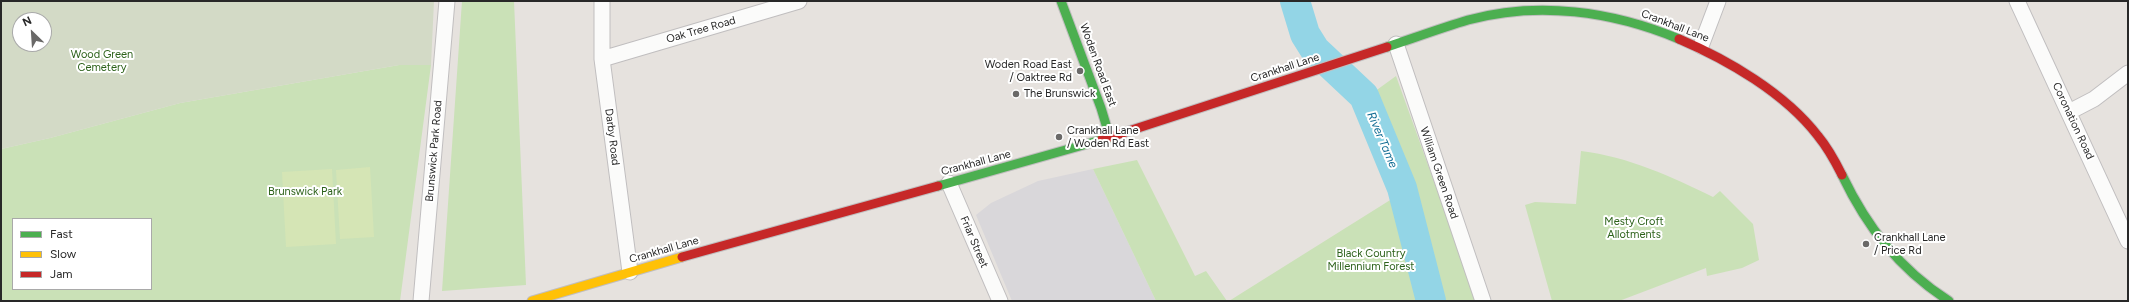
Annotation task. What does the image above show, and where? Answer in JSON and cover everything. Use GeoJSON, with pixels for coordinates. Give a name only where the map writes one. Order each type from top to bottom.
{"type":"FeatureCollection","features":[{"type":"Feature","properties":{"kind":"street","name":"Brunswick Park Road"},"geometry":{"type":"LineString","coordinates":[[421,301],[447,1]]}},
{"type":"Feature","properties":{"kind":"street","name":"Darby Road"},"geometry":{"type":"LineString","coordinates":[[602,1],[602,59],[630,272]]}},
{"type":"Feature","properties":{"kind":"street","name":"Oak Tree Road"},"geometry":{"type":"LineString","coordinates":[[602,59],[799,1]]}},
{"type":"Feature","properties":{"kind":"street","name":"Woden Road East"},"geometry":{"type":"LineString","coordinates":[[1061,1],[1102,108],[1110,138]]}},
{"type":"Feature","properties":{"kind":"street"},"geometry":{"type":"LineString","coordinates":[[1701,46],[1718,1]]}},
{"type":"Feature","properties":{"kind":"street","name":"Coronation Road"},"geometry":{"type":"LineString","coordinates":[[2017,1],[2128,241]]}},
{"type":"Feature","properties":{"kind":"street","name":"Crankhall Lane"},"geometry":{"type":"LineString","coordinates":[[532,301],[630,272],[1110,138],[1468,20],[1537,5],[1631,22],[1701,46],[1754,78],[1799,116],[1818,136],[1864,217],[1884,245],[1933,291],[1949,301]]}},
{"type":"Feature","properties":{"kind":"street","name":"William Green Road"},"geometry":{"type":"LineString","coordinates":[[1396,44],[1483,301]]}},
{"type":"Feature","properties":{"kind":"street"},"geometry":{"type":"LineString","coordinates":[[2069,112],[2094,99],[2128,73]]}},
{"type":"Feature","properties":{"kind":"street","name":"Friar Street"},"geometry":{"type":"LineString","coordinates":[[949,183],[1000,301]]}},
{"type":"Feature","properties":{"kind":"shaded area"},"geometry":{"type":"Polygon","coordinates":[[[1093,169],[1156,301],[1012,301],[976,215],[991,203],[1038,181],[1093,169]]]}},
{"type":"Feature","properties":{"kind":"green space","name":"Wood Green Cemetery"},"geometry":{"type":"Polygon","coordinates":[[[1,1],[434,1],[431,65],[399,65],[180,103],[50,138],[1,149],[1,1]]]}},
{"type":"Feature","properties":{"kind":"green space"},"geometry":{"type":"Polygon","coordinates":[[[462,1],[514,1],[526,285],[442,291],[462,1]]]}},
{"type":"Feature","properties":{"kind":"green space","name":"Brunswick Park"},"geometry":{"type":"Polygon","coordinates":[[[399,65],[431,65],[400,301],[1,301],[1,149],[50,138],[180,103],[399,65]]]}},
{"type":"Feature","properties":{"kind":"green space"},"geometry":{"type":"Polygon","coordinates":[[[1396,76],[1477,301],[1445,301],[1404,168],[1374,92],[1396,76]]]}},
{"type":"Feature","properties":{"kind":"green space","name":"Mesty Croft Allotments"},"geometry":{"type":"Polygon","coordinates":[[[1581,151],[1616,158],[1649,168],[1713,197],[1720,191],[1753,224],[1759,260],[1742,268],[1707,276],[1706,268],[1619,301],[1552,301],[1525,205],[1535,202],[1576,204],[1581,151]]]}},
{"type":"Feature","properties":{"kind":"green space"},"geometry":{"type":"Polygon","coordinates":[[[1137,160],[1195,276],[1206,271],[1227,301],[1156,301],[1093,169],[1137,160]]]}},
{"type":"Feature","properties":{"kind":"green space"},"geometry":{"type":"Polygon","coordinates":[[[370,167],[374,237],[340,239],[336,170],[370,167]]]}},
{"type":"Feature","properties":{"kind":"green space"},"geometry":{"type":"Polygon","coordinates":[[[332,169],[336,244],[286,247],[282,172],[332,169]]]}},
{"type":"Feature","properties":{"kind":"green space","name":"Black Country Millennium Forest"},"geometry":{"type":"Polygon","coordinates":[[[1395,197],[1426,301],[1229,301],[1395,197]]]}},
{"type":"Feature","properties":{"kind":"waterway","name":"River Tame"},"geometry":{"type":"LineString","coordinates":[[1295,1],[1305,34],[1315,50],[1364,96],[1402,188],[1431,301]]}},
{"type":"Feature","properties":{"kind":"traffic: fast"},"geometry":{"type":"LineString","coordinates":[[1061,1],[1101,108],[1110,138]]}},
{"type":"Feature","properties":{"kind":"traffic: fast"},"geometry":{"type":"LineString","coordinates":[[1387,47],[1468,20],[1494,14],[1548,10],[1601,16],[1654,29],[1679,39]]}},
{"type":"Feature","properties":{"kind":"traffic: fast"},"geometry":{"type":"LineString","coordinates":[[938,186],[1101,140]]}},
{"type":"Feature","properties":{"kind":"traffic: fast"},"geometry":{"type":"LineString","coordinates":[[1842,175],[1862,212],[1886,246],[1931,289],[1949,301]]}},
{"type":"Feature","properties":{"kind":"traffic: slow"},"geometry":{"type":"LineString","coordinates":[[532,301],[682,257]]}},
{"type":"Feature","properties":{"kind":"traffic: jam"},"geometry":{"type":"LineString","coordinates":[[1679,39],[1698,47],[1736,68],[1754,79],[1789,106],[1805,120],[1822,141],[1842,175]]}},
{"type":"Feature","properties":{"kind":"traffic: jam"},"geometry":{"type":"LineString","coordinates":[[1101,140],[1387,47]]}},
{"type":"Feature","properties":{"kind":"traffic: jam"},"geometry":{"type":"LineString","coordinates":[[682,257],[938,186]]}},
{"type":"Feature","properties":{"kind":"place","name":"Woden Road East / Oaktree Rd"},"geometry":{"type":"Point","coordinates":[1080,71]}},
{"type":"Feature","properties":{"kind":"place","name":"The Brunswick"},"geometry":{"type":"Point","coordinates":[1016,94]}},
{"type":"Feature","properties":{"kind":"place","name":"Crankhall Lane / Woden Rd East"},"geometry":{"type":"Point","coordinates":[1059,137]}},
{"type":"Feature","properties":{"kind":"place","name":"Crankhall Lane / Price Rd"},"geometry":{"type":"Point","coordinates":[1866,244]}}]}
